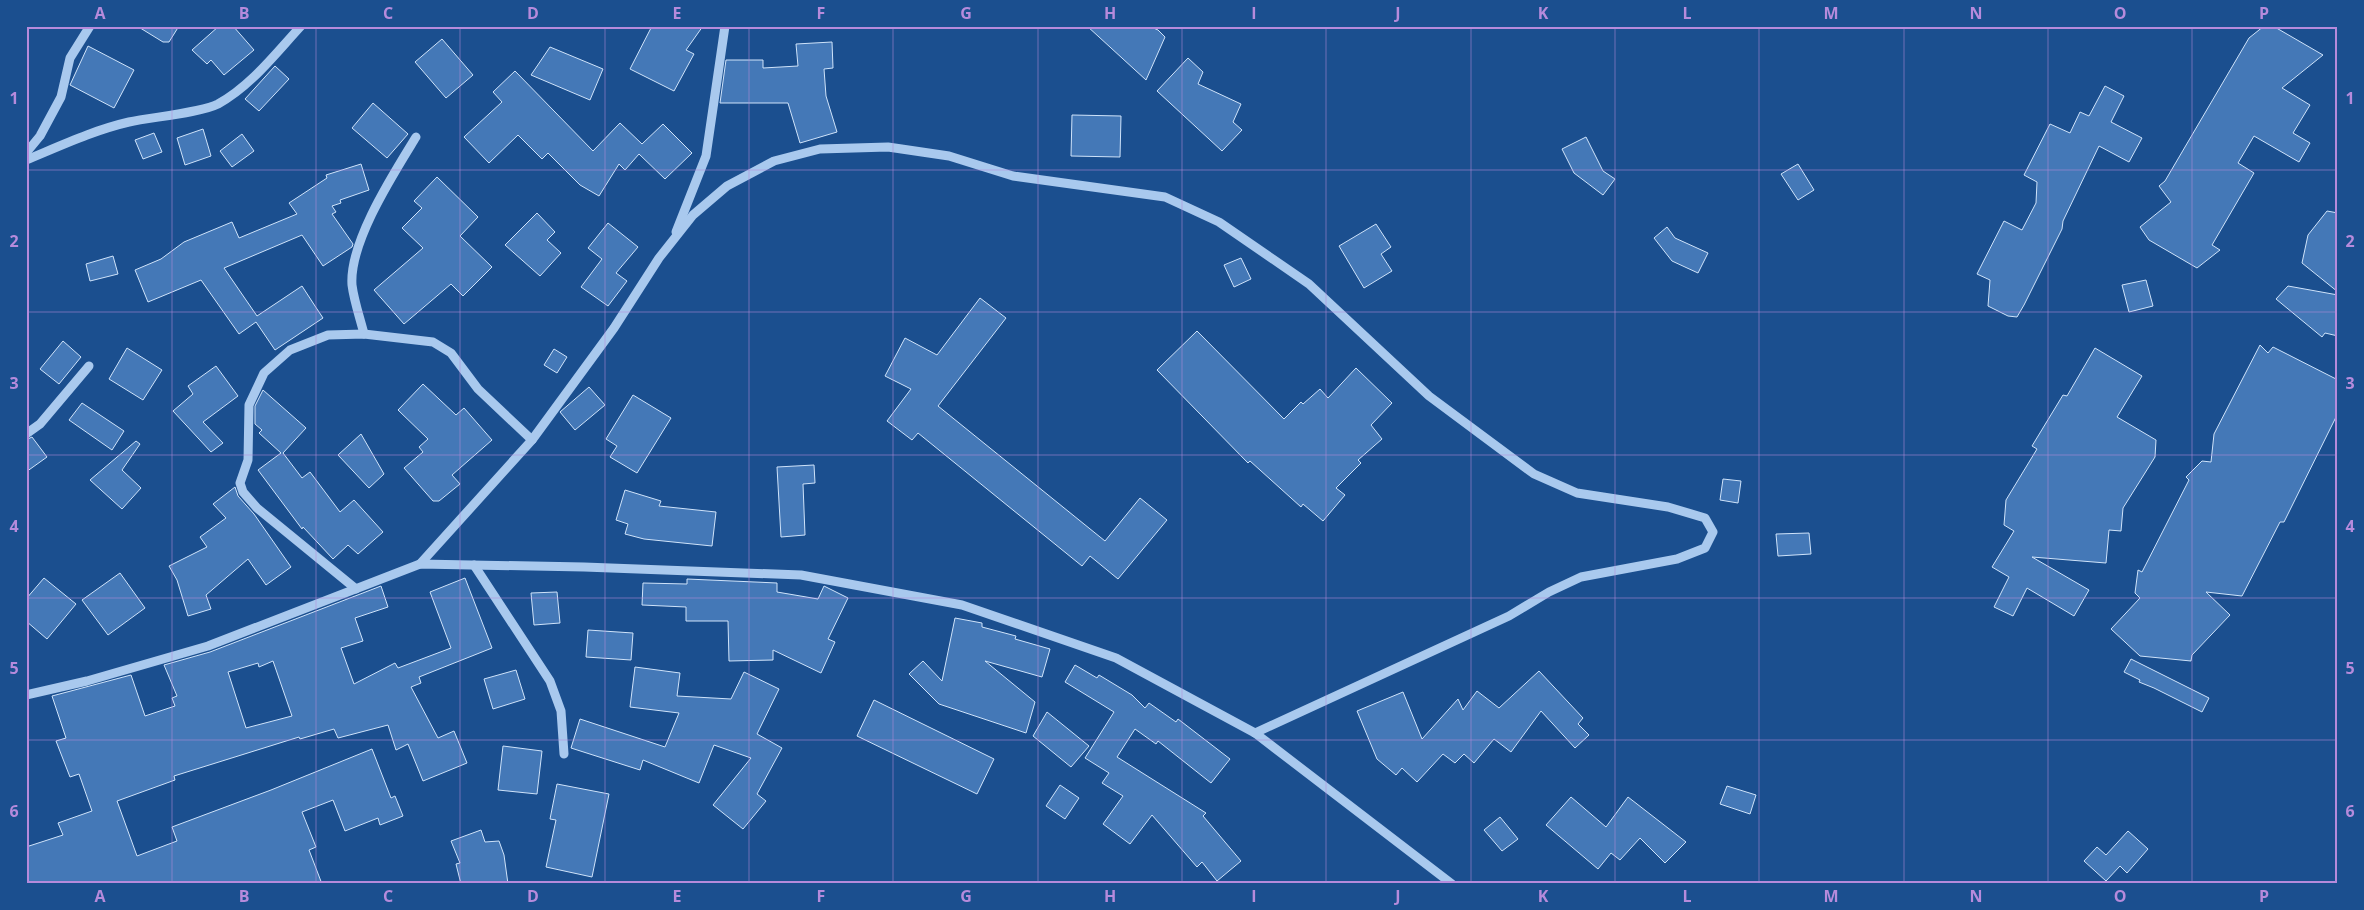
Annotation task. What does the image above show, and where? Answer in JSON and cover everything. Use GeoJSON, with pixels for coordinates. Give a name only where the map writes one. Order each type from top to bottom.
{"type":"FeatureCollection","features":[{"type":"Feature","properties":{"kind":"street"},"geometry":{"type":"LineString","coordinates":[[26,153],[40,136],[61,97],[70,58],[90,26]]}},
{"type":"Feature","properties":{"kind":"street"},"geometry":{"type":"LineString","coordinates":[[26,160],[93,133],[128,122],[216,105],[233,95],[259,72],[302,26]]}},
{"type":"Feature","properties":{"kind":"street"},"geometry":{"type":"LineString","coordinates":[[672,242],[706,156],[725,26]]}},
{"type":"Feature","properties":{"kind":"street"},"geometry":{"type":"LineString","coordinates":[[364,334],[352,285],[353,264],[366,229],[392,176],[416,137]]}},
{"type":"Feature","properties":{"kind":"street"},"geometry":{"type":"LineString","coordinates":[[420,564],[532,440],[614,328],[672,242],[693,215],[727,186],[774,161],[820,149],[888,147],[949,156],[1013,176],[1165,198],[1219,222],[1309,284],[1429,396],[1534,474],[1577,493],[1668,507],[1705,518],[1713,532],[1705,548],[1677,559],[1581,577],[1549,592],[1509,616],[1255,733]]}},
{"type":"Feature","properties":{"kind":"street"},"geometry":{"type":"LineString","coordinates":[[356,589],[257,508],[243,492],[240,482],[248,460],[249,405],[264,373],[290,350],[328,335],[364,334],[433,342],[452,353],[478,389],[532,440]]}},
{"type":"Feature","properties":{"kind":"street"},"geometry":{"type":"LineString","coordinates":[[26,434],[40,424],[89,366]]}},
{"type":"Feature","properties":{"kind":"street"},"geometry":{"type":"LineString","coordinates":[[26,695],[87,681],[208,646],[420,564],[801,575],[962,605],[1116,658],[1255,733],[1452,884]]}},
{"type":"Feature","properties":{"kind":"street"},"geometry":{"type":"LineString","coordinates":[[474,565],[550,681],[560,711],[564,754]]}},
{"type":"Feature","properties":{"kind":"building"},"geometry":{"type":"Polygon","coordinates":[[[137,26],[179,26],[169,42],[163,42],[137,26]]]}},
{"type":"Feature","properties":{"kind":"building"},"geometry":{"type":"Polygon","coordinates":[[[219,26],[233,26],[254,50],[224,75],[211,60],[207,64],[192,50],[219,26]]]}},
{"type":"Feature","properties":{"kind":"building"},"geometry":{"type":"Polygon","coordinates":[[[652,26],[703,26],[686,50],[694,54],[674,91],[630,69],[652,26]]]}},
{"type":"Feature","properties":{"kind":"building"},"geometry":{"type":"Polygon","coordinates":[[[1087,26],[1149,26],[1158,30],[1165,37],[1146,80],[1087,26]]]}},
{"type":"Feature","properties":{"kind":"building"},"geometry":{"type":"Polygon","coordinates":[[[2264,26],[2273,26],[2323,55],[2282,88],[2310,105],[2293,133],[2310,143],[2299,162],[2254,136],[2238,163],[2254,173],[2212,245],[2220,250],[2197,268],[2149,240],[2140,227],[2171,202],[2159,186],[2165,181],[2249,38],[2264,26]]]}},
{"type":"Feature","properties":{"kind":"building"},"geometry":{"type":"Polygon","coordinates":[[[442,39],[473,75],[446,98],[415,62],[442,39]]]}},
{"type":"Feature","properties":{"kind":"building"},"geometry":{"type":"Polygon","coordinates":[[[832,42],[833,68],[824,69],[826,96],[837,132],[800,143],[788,103],[720,103],[726,60],[763,60],[763,68],[798,66],[796,44],[832,42]]]}},
{"type":"Feature","properties":{"kind":"building"},"geometry":{"type":"Polygon","coordinates":[[[88,46],[134,70],[114,108],[70,85],[88,46]]]}},
{"type":"Feature","properties":{"kind":"building"},"geometry":{"type":"Polygon","coordinates":[[[550,47],[603,69],[590,100],[531,75],[550,47]]]}},
{"type":"Feature","properties":{"kind":"building"},"geometry":{"type":"Polygon","coordinates":[[[1188,58],[1203,72],[1198,84],[1241,104],[1233,122],[1242,130],[1222,151],[1157,91],[1188,58]]]}},
{"type":"Feature","properties":{"kind":"building"},"geometry":{"type":"Polygon","coordinates":[[[275,66],[289,79],[259,111],[245,99],[275,66]]]}},
{"type":"Feature","properties":{"kind":"building"},"geometry":{"type":"Polygon","coordinates":[[[515,71],[593,151],[620,123],[642,144],[663,124],[692,153],[665,179],[639,154],[625,170],[619,164],[599,196],[580,185],[548,153],[542,159],[518,135],[489,163],[464,137],[502,102],[493,92],[515,71]]]}},
{"type":"Feature","properties":{"kind":"building"},"geometry":{"type":"Polygon","coordinates":[[[2105,86],[2124,96],[2111,122],[2142,138],[2129,162],[2099,146],[2063,221],[2062,229],[2024,305],[2017,317],[2008,316],[1988,306],[1990,280],[1977,274],[2004,221],[2022,230],[2036,203],[2037,182],[2024,175],[2050,124],[2070,133],[2080,112],[2089,116],[2105,86]]]}},
{"type":"Feature","properties":{"kind":"building"},"geometry":{"type":"Polygon","coordinates":[[[373,103],[408,134],[387,158],[352,128],[373,103]]]}},
{"type":"Feature","properties":{"kind":"building"},"geometry":{"type":"Polygon","coordinates":[[[1072,115],[1121,116],[1120,157],[1071,156],[1072,115]]]}},
{"type":"Feature","properties":{"kind":"building"},"geometry":{"type":"Polygon","coordinates":[[[203,129],[211,156],[185,165],[177,138],[203,129]]]}},
{"type":"Feature","properties":{"kind":"building"},"geometry":{"type":"Polygon","coordinates":[[[154,133],[162,152],[143,159],[135,140],[154,133]]]}},
{"type":"Feature","properties":{"kind":"building"},"geometry":{"type":"Polygon","coordinates":[[[242,134],[254,151],[232,167],[220,151],[242,134]]]}},
{"type":"Feature","properties":{"kind":"building"},"geometry":{"type":"Polygon","coordinates":[[[1586,137],[1603,171],[1615,179],[1603,195],[1574,173],[1562,149],[1586,137]]]}},
{"type":"Feature","properties":{"kind":"building"},"geometry":{"type":"Polygon","coordinates":[[[361,164],[369,190],[340,200],[341,203],[332,206],[336,212],[332,214],[353,244],[352,247],[323,266],[302,235],[224,268],[257,316],[302,286],[323,318],[275,350],[256,322],[239,334],[201,280],[148,302],[135,270],[161,259],[184,242],[232,222],[239,238],[297,214],[289,203],[327,178],[326,175],[361,164]]]}},
{"type":"Feature","properties":{"kind":"building"},"geometry":{"type":"Polygon","coordinates":[[[1798,164],[1814,190],[1798,200],[1781,174],[1798,164]]]}},
{"type":"Feature","properties":{"kind":"building"},"geometry":{"type":"Polygon","coordinates":[[[437,177],[478,217],[460,236],[492,267],[463,296],[451,284],[404,324],[374,290],[423,248],[402,228],[422,208],[414,201],[437,177]]]}},
{"type":"Feature","properties":{"kind":"building"},"geometry":{"type":"Polygon","coordinates":[[[2327,211],[2338,213],[2338,292],[2302,263],[2308,235],[2327,211]]]}},
{"type":"Feature","properties":{"kind":"building"},"geometry":{"type":"Polygon","coordinates":[[[537,213],[555,232],[547,240],[561,253],[540,276],[505,245],[537,213]]]}},
{"type":"Feature","properties":{"kind":"building"},"geometry":{"type":"Polygon","coordinates":[[[608,223],[638,247],[616,273],[627,281],[608,306],[581,287],[602,259],[588,248],[608,223]]]}},
{"type":"Feature","properties":{"kind":"building"},"geometry":{"type":"Polygon","coordinates":[[[1376,224],[1391,247],[1381,254],[1392,271],[1364,288],[1339,246],[1376,224]]]}},
{"type":"Feature","properties":{"kind":"building"},"geometry":{"type":"Polygon","coordinates":[[[1667,227],[1675,238],[1708,253],[1698,273],[1672,261],[1654,238],[1667,227]]]}},
{"type":"Feature","properties":{"kind":"building"},"geometry":{"type":"Polygon","coordinates":[[[113,256],[118,274],[90,281],[86,264],[113,256]]]}},
{"type":"Feature","properties":{"kind":"building"},"geometry":{"type":"Polygon","coordinates":[[[1241,258],[1251,279],[1234,287],[1224,265],[1241,258]]]}},
{"type":"Feature","properties":{"kind":"building"},"geometry":{"type":"Polygon","coordinates":[[[2146,280],[2153,306],[2129,312],[2122,285],[2146,280]]]}},
{"type":"Feature","properties":{"kind":"building"},"geometry":{"type":"Polygon","coordinates":[[[2288,286],[2338,295],[2338,336],[2325,333],[2322,337],[2276,299],[2288,286]]]}},
{"type":"Feature","properties":{"kind":"building"},"geometry":{"type":"Polygon","coordinates":[[[980,298],[1006,318],[938,406],[1105,541],[1140,498],[1167,520],[1118,579],[1090,556],[1082,566],[918,433],[912,440],[887,421],[911,389],[885,376],[905,338],[937,355],[980,298]]]}},
{"type":"Feature","properties":{"kind":"building"},"geometry":{"type":"Polygon","coordinates":[[[1197,331],[1284,419],[1301,402],[1303,404],[1320,389],[1328,398],[1356,368],[1392,403],[1371,425],[1382,439],[1358,460],[1361,463],[1336,488],[1345,495],[1323,521],[1303,504],[1301,507],[1250,461],[1248,463],[1157,370],[1197,331]]]}},
{"type":"Feature","properties":{"kind":"building"},"geometry":{"type":"Polygon","coordinates":[[[63,341],[81,357],[59,384],[40,369],[63,341]]]}},
{"type":"Feature","properties":{"kind":"building"},"geometry":{"type":"Polygon","coordinates":[[[2260,345],[2268,353],[2273,347],[2338,380],[2338,413],[2284,522],[2280,522],[2242,596],[2206,592],[2230,615],[2192,655],[2191,661],[2140,656],[2111,629],[2140,598],[2135,593],[2138,570],[2142,572],[2189,480],[2186,477],[2202,461],[2211,462],[2214,434],[2260,345]]]}},
{"type":"Feature","properties":{"kind":"building"},"geometry":{"type":"Polygon","coordinates":[[[127,348],[162,370],[143,400],[109,379],[127,348]]]}},
{"type":"Feature","properties":{"kind":"building"},"geometry":{"type":"Polygon","coordinates":[[[2095,348],[2142,376],[2117,417],[2156,440],[2155,457],[2123,508],[2121,531],[2109,530],[2106,563],[2032,557],[2089,590],[2074,616],[2027,588],[2013,616],[1994,607],[2009,577],[1992,567],[2014,531],[2004,525],[2006,500],[2037,449],[2032,446],[2063,395],[2067,396],[2095,348]]]}},
{"type":"Feature","properties":{"kind":"building"},"geometry":{"type":"Polygon","coordinates":[[[554,349],[567,357],[557,373],[544,365],[554,349]]]}},
{"type":"Feature","properties":{"kind":"building"},"geometry":{"type":"Polygon","coordinates":[[[216,366],[238,396],[203,422],[223,443],[211,452],[173,411],[193,394],[188,386],[216,366]]]}},
{"type":"Feature","properties":{"kind":"building"},"geometry":{"type":"Polygon","coordinates":[[[423,384],[456,415],[464,408],[492,440],[452,475],[460,484],[439,501],[433,501],[404,468],[423,452],[419,447],[428,439],[398,410],[423,384]]]}},
{"type":"Feature","properties":{"kind":"building"},"geometry":{"type":"Polygon","coordinates":[[[589,387],[605,405],[575,430],[560,412],[589,387]]]}},
{"type":"Feature","properties":{"kind":"building"},"geometry":{"type":"Polygon","coordinates":[[[263,390],[306,428],[283,453],[302,478],[310,472],[340,512],[354,500],[383,532],[358,554],[348,545],[333,559],[303,527],[302,529],[258,470],[281,453],[259,433],[262,430],[255,424],[255,406],[263,390]]]}},
{"type":"Feature","properties":{"kind":"building"},"geometry":{"type":"Polygon","coordinates":[[[633,395],[671,418],[637,473],[610,457],[617,446],[606,439],[633,395]]]}},
{"type":"Feature","properties":{"kind":"building"},"geometry":{"type":"Polygon","coordinates":[[[82,403],[124,431],[112,450],[69,420],[82,403]]]}},
{"type":"Feature","properties":{"kind":"building"},"geometry":{"type":"Polygon","coordinates":[[[361,434],[384,474],[369,488],[338,455],[361,434]]]}},
{"type":"Feature","properties":{"kind":"building"},"geometry":{"type":"Polygon","coordinates":[[[32,437],[47,457],[26,472],[26,440],[32,437]]]}},
{"type":"Feature","properties":{"kind":"building"},"geometry":{"type":"Polygon","coordinates":[[[136,441],[140,444],[122,470],[141,488],[122,509],[90,480],[136,441]]]}},
{"type":"Feature","properties":{"kind":"building"},"geometry":{"type":"Polygon","coordinates":[[[814,465],[815,483],[803,484],[805,535],[781,537],[777,467],[814,465]]]}},
{"type":"Feature","properties":{"kind":"building"},"geometry":{"type":"Polygon","coordinates":[[[1723,479],[1741,481],[1738,503],[1720,500],[1723,479]]]}},
{"type":"Feature","properties":{"kind":"building"},"geometry":{"type":"Polygon","coordinates":[[[235,487],[238,496],[254,514],[291,567],[266,585],[248,559],[206,595],[211,609],[188,616],[177,580],[169,566],[207,547],[200,537],[226,518],[213,504],[235,487]]]}},
{"type":"Feature","properties":{"kind":"building"},"geometry":{"type":"Polygon","coordinates":[[[625,490],[661,501],[659,506],[716,512],[712,546],[644,539],[625,534],[628,524],[616,520],[625,490]]]}},
{"type":"Feature","properties":{"kind":"building"},"geometry":{"type":"Polygon","coordinates":[[[1809,533],[1811,554],[1778,556],[1776,534],[1809,533]]]}},
{"type":"Feature","properties":{"kind":"building"},"geometry":{"type":"Polygon","coordinates":[[[120,573],[145,608],[108,635],[82,600],[120,573]]]}},
{"type":"Feature","properties":{"kind":"building"},"geometry":{"type":"Polygon","coordinates":[[[44,578],[76,604],[47,639],[26,621],[26,599],[44,578]]]}},
{"type":"Feature","properties":{"kind":"building"},"geometry":{"type":"Polygon","coordinates":[[[465,578],[492,648],[419,677],[421,683],[411,687],[438,738],[454,731],[467,763],[423,781],[408,744],[396,750],[388,725],[338,738],[334,729],[300,739],[299,737],[174,776],[175,780],[117,801],[137,856],[177,841],[172,827],[372,749],[391,798],[395,796],[403,816],[380,825],[378,818],[345,831],[333,800],[302,812],[316,847],[309,850],[322,884],[26,884],[26,847],[63,835],[58,823],[92,811],[79,774],[70,777],[56,741],[66,738],[52,696],[131,675],[145,716],[175,706],[172,698],[177,696],[164,665],[210,652],[381,586],[388,607],[355,618],[363,641],[341,648],[354,684],[395,663],[398,668],[451,648],[430,592],[465,578]],[[273,661],[259,667],[258,663],[228,672],[246,728],[292,716],[273,661]]]}},
{"type":"Feature","properties":{"kind":"building"},"geometry":{"type":"Polygon","coordinates":[[[687,579],[777,583],[777,592],[818,599],[824,586],[848,598],[828,639],[835,642],[821,673],[773,650],[773,660],[729,661],[728,621],[686,621],[686,607],[642,605],[643,583],[687,584],[687,579]]]}},
{"type":"Feature","properties":{"kind":"building"},"geometry":{"type":"Polygon","coordinates":[[[557,592],[560,623],[534,625],[531,593],[557,592]]]}},
{"type":"Feature","properties":{"kind":"building"},"geometry":{"type":"Polygon","coordinates":[[[955,618],[982,623],[982,627],[1016,636],[1015,639],[1050,649],[1042,677],[985,661],[1035,702],[1026,733],[939,704],[909,674],[923,661],[942,681],[955,618]]]}},
{"type":"Feature","properties":{"kind":"building"},"geometry":{"type":"Polygon","coordinates":[[[588,630],[633,633],[631,660],[586,657],[588,630]]]}},
{"type":"Feature","properties":{"kind":"building"},"geometry":{"type":"Polygon","coordinates":[[[2131,659],[2209,698],[2202,712],[2139,682],[2140,680],[2124,672],[2131,659]]]}},
{"type":"Feature","properties":{"kind":"building"},"geometry":{"type":"Polygon","coordinates":[[[1075,665],[1097,678],[1099,675],[1132,695],[1145,708],[1149,703],[1176,722],[1178,719],[1230,759],[1211,783],[1158,741],[1156,744],[1135,729],[1117,757],[1206,813],[1203,816],[1241,861],[1217,881],[1202,862],[1197,867],[1152,815],[1130,844],[1103,824],[1123,796],[1102,783],[1109,773],[1085,758],[1114,712],[1065,682],[1075,665]]]}},
{"type":"Feature","properties":{"kind":"building"},"geometry":{"type":"Polygon","coordinates":[[[635,667],[680,673],[677,696],[731,699],[744,672],[779,689],[757,734],[782,748],[757,794],[766,801],[743,829],[713,805],[751,758],[714,745],[699,783],[643,760],[640,770],[571,748],[580,719],[665,747],[679,713],[630,707],[635,667]]]}},
{"type":"Feature","properties":{"kind":"building"},"geometry":{"type":"Polygon","coordinates":[[[516,670],[525,699],[493,709],[484,679],[516,670]]]}},
{"type":"Feature","properties":{"kind":"building"},"geometry":{"type":"Polygon","coordinates":[[[1539,671],[1583,718],[1578,724],[1589,735],[1575,748],[1541,711],[1511,752],[1494,739],[1474,763],[1464,754],[1455,763],[1443,754],[1417,782],[1402,768],[1396,775],[1377,759],[1357,711],[1403,692],[1422,739],[1458,699],[1463,710],[1477,691],[1499,708],[1539,671]]]}},
{"type":"Feature","properties":{"kind":"building"},"geometry":{"type":"Polygon","coordinates":[[[874,700],[994,759],[977,794],[857,736],[874,700]]]}},
{"type":"Feature","properties":{"kind":"building"},"geometry":{"type":"Polygon","coordinates":[[[1047,712],[1089,746],[1071,767],[1033,736],[1047,712]]]}},
{"type":"Feature","properties":{"kind":"building"},"geometry":{"type":"Polygon","coordinates":[[[503,746],[542,751],[537,794],[498,790],[503,746]]]}},
{"type":"Feature","properties":{"kind":"building"},"geometry":{"type":"Polygon","coordinates":[[[557,784],[609,794],[592,877],[546,867],[556,820],[550,819],[557,784]]]}},
{"type":"Feature","properties":{"kind":"building"},"geometry":{"type":"Polygon","coordinates":[[[1060,785],[1079,798],[1065,819],[1046,806],[1060,785]]]}},
{"type":"Feature","properties":{"kind":"building"},"geometry":{"type":"Polygon","coordinates":[[[1727,786],[1756,795],[1750,814],[1720,804],[1727,786]]]}},
{"type":"Feature","properties":{"kind":"building"},"geometry":{"type":"Polygon","coordinates":[[[1571,797],[1606,827],[1628,797],[1686,842],[1665,863],[1640,838],[1620,860],[1611,853],[1598,869],[1546,825],[1571,797]]]}},
{"type":"Feature","properties":{"kind":"building"},"geometry":{"type":"Polygon","coordinates":[[[1500,817],[1518,839],[1502,851],[1484,830],[1500,817]]]}},
{"type":"Feature","properties":{"kind":"building"},"geometry":{"type":"Polygon","coordinates":[[[481,830],[485,842],[499,841],[504,855],[508,884],[461,884],[456,864],[460,863],[451,841],[481,830]]]}},
{"type":"Feature","properties":{"kind":"building"},"geometry":{"type":"Polygon","coordinates":[[[2128,831],[2148,849],[2127,873],[2120,866],[2106,881],[2084,861],[2097,847],[2106,855],[2128,831]]]}}]}
